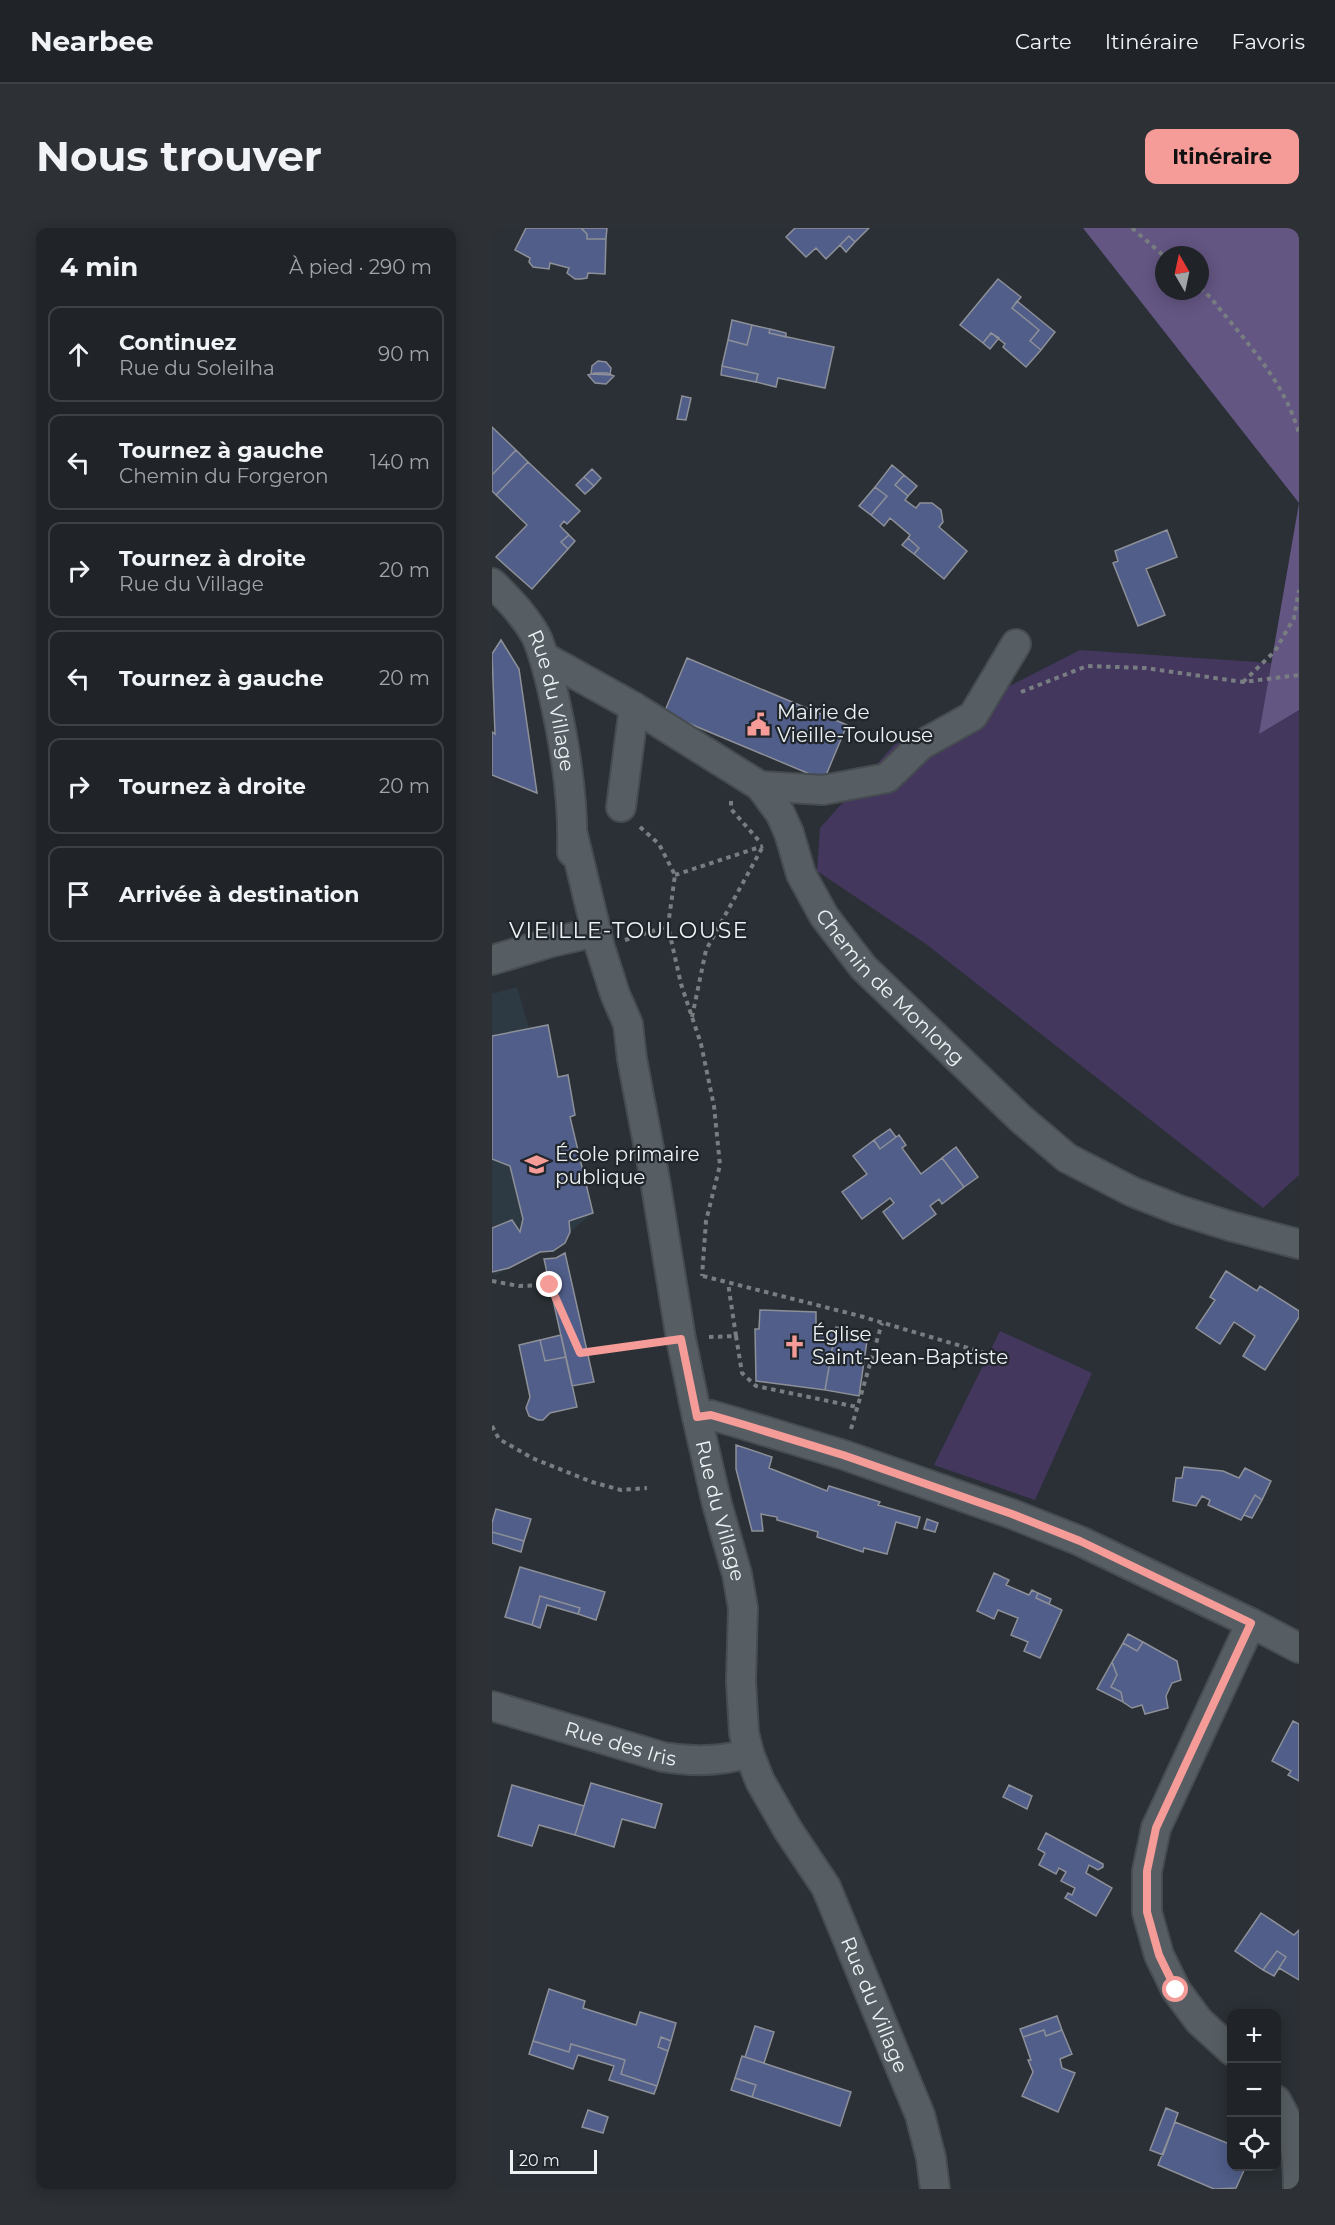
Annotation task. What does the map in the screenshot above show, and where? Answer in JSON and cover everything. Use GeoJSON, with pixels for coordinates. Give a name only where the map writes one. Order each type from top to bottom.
{"type":"FeatureCollection","features":[{"type":"Feature","properties":{"kind":"street","name":"Rue du Village"},"geometry":{"type":"LineString","coordinates":[[492,583],[524,617],[536,636],[544,657],[562,736],[573,835],[572,877],[589,934],[592,981],[605,1011],[632,1059],[681,1339],[717,1504],[737,1574],[743,1608],[741,1681],[743,1755],[788,1830],[826,1887],[920,2115],[931,2158],[935,2189]]}},
{"type":"Feature","properties":{"kind":"street"},"geometry":{"type":"LineString","coordinates":[[760,786],[823,790],[887,778],[921,745],[973,716],[1016,644]]}},
{"type":"Feature","properties":{"kind":"street","name":"Chemin de Monlong"},"geometry":{"type":"LineString","coordinates":[[544,657],[634,707],[760,786],[780,813],[789,833],[801,874],[820,908],[863,968],[1067,1158],[1133,1192],[1179,1210],[1299,1244]]}},
{"type":"Feature","properties":{"kind":"street"},"geometry":{"type":"LineString","coordinates":[[621,807],[634,707]]}},
{"type":"Feature","properties":{"kind":"street"},"geometry":{"type":"LineString","coordinates":[[492,960],[552,942],[589,934]]}},
{"type":"Feature","properties":{"kind":"street"},"geometry":{"type":"LineString","coordinates":[[697,1417],[711,1415],[843,1455],[1012,1514],[1080,1541],[1299,1648]]}},
{"type":"Feature","properties":{"kind":"street"},"geometry":{"type":"LineString","coordinates":[[1227,2046],[1199,2021],[1176,1990],[1159,1955],[1147,1912],[1147,1871],[1156,1828],[1251,1623]]}},
{"type":"Feature","properties":{"kind":"street","name":"Rue des Iris"},"geometry":{"type":"LineString","coordinates":[[492,1706],[663,1757],[689,1761],[727,1760],[743,1755]]}},
{"type":"Feature","properties":{"kind":"street"},"geometry":{"type":"LineString","coordinates":[[1281,2108],[1288,2120],[1298,2156],[1298,2189]]}},
{"type":"Feature","properties":{"kind":"path"},"geometry":{"type":"LineString","coordinates":[[1132,228],[1155,248]]}},
{"type":"Feature","properties":{"kind":"path"},"geometry":{"type":"LineString","coordinates":[[1209,296],[1273,376],[1295,418],[1299,434]]}},
{"type":"Feature","properties":{"kind":"path"},"geometry":{"type":"LineString","coordinates":[[1243,682],[1275,651],[1294,618],[1299,590]]}},
{"type":"Feature","properties":{"kind":"path"},"geometry":{"type":"LineString","coordinates":[[1017,693],[1087,666],[1144,668],[1243,682],[1299,675]]}},
{"type":"Feature","properties":{"kind":"path"},"geometry":{"type":"LineString","coordinates":[[760,786],[732,790],[730,809],[763,846]]}},
{"type":"Feature","properties":{"kind":"path"},"geometry":{"type":"LineString","coordinates":[[645,832],[659,844],[675,875],[668,926],[681,984],[701,1044],[714,1106],[720,1165],[706,1221],[702,1276],[882,1323],[988,1354]]}},
{"type":"Feature","properties":{"kind":"path"},"geometry":{"type":"LineString","coordinates":[[675,875],[763,846]]}},
{"type":"Feature","properties":{"kind":"path"},"geometry":{"type":"LineString","coordinates":[[692,1017],[706,950],[763,846]]}},
{"type":"Feature","properties":{"kind":"path"},"geometry":{"type":"LineString","coordinates":[[627,939],[668,926]]}},
{"type":"Feature","properties":{"kind":"path"},"geometry":{"type":"LineString","coordinates":[[492,1281],[519,1286],[550,1285],[580,1353],[681,1339]]}},
{"type":"Feature","properties":{"kind":"path"},"geometry":{"type":"LineString","coordinates":[[728,1283],[742,1373],[756,1386],[857,1407]]}},
{"type":"Feature","properties":{"kind":"path"},"geometry":{"type":"LineString","coordinates":[[843,1455],[882,1323]]}},
{"type":"Feature","properties":{"kind":"path"},"geometry":{"type":"LineString","coordinates":[[720,1338],[736,1336]]}},
{"type":"Feature","properties":{"kind":"path"},"geometry":{"type":"LineString","coordinates":[[492,1426],[499,1439],[532,1458],[592,1482],[621,1490],[647,1488]]}},
{"type":"Feature","properties":{"kind":"shaded area"},"geometry":{"type":"Polygon","coordinates":[[[1083,228],[1299,228],[1299,503],[1083,228]]]}},
{"type":"Feature","properties":{"kind":"shaded area"},"geometry":{"type":"Polygon","coordinates":[[[1299,503],[1299,710],[1259,734],[1299,503]]]}},
{"type":"Feature","properties":{"kind":"shaded area"},"geometry":{"type":"Polygon","coordinates":[[[1080,650],[1271,663],[1260,733],[1299,710],[1299,1175],[1263,1208],[926,944],[817,871],[820,828],[894,745],[1080,650]]]}},
{"type":"Feature","properties":{"kind":"shaded area","name":"École primaire publique"},"geometry":{"type":"Polygon","coordinates":[[[517,987],[529,1028],[548,1025],[558,1077],[568,1075],[575,1115],[570,1117],[593,1213],[570,1232],[565,1243],[553,1251],[536,1253],[496,1275],[492,1273],[492,994],[517,987]]]}},
{"type":"Feature","properties":{"kind":"shaded area"},"geometry":{"type":"Polygon","coordinates":[[[1000,1331],[1092,1373],[1035,1500],[934,1465],[1000,1331]]]}},
{"type":"Feature","properties":{"kind":"building"},"geometry":{"type":"Polygon","coordinates":[[[526,228],[581,228],[587,234],[587,239],[606,239],[605,274],[588,273],[587,278],[575,279],[567,273],[569,268],[550,263],[549,269],[533,267],[529,262],[530,258],[515,250],[526,228]]]}},
{"type":"Feature","properties":{"kind":"building"},"geometry":{"type":"Polygon","coordinates":[[[581,228],[607,228],[606,239],[587,239],[587,234],[581,228]]]}},
{"type":"Feature","properties":{"kind":"building"},"geometry":{"type":"Polygon","coordinates":[[[795,228],[869,228],[855,242],[849,236],[826,259],[816,248],[806,257],[786,237],[795,228]]]}},
{"type":"Feature","properties":{"kind":"building"},"geometry":{"type":"Polygon","coordinates":[[[849,236],[855,242],[846,252],[840,245],[849,236]]]}},
{"type":"Feature","properties":{"kind":"building"},"geometry":{"type":"Polygon","coordinates":[[[998,279],[1021,297],[1012,308],[1039,330],[1030,341],[1041,350],[1026,367],[1003,347],[1005,344],[991,333],[983,343],[960,325],[998,279]]]}},
{"type":"Feature","properties":{"kind":"building"},"geometry":{"type":"Polygon","coordinates":[[[1017,301],[1055,332],[1041,350],[1030,341],[1039,330],[1012,308],[1017,301]]]}},
{"type":"Feature","properties":{"kind":"building"},"geometry":{"type":"Polygon","coordinates":[[[732,320],[752,325],[747,345],[728,340],[732,320]]]}},
{"type":"Feature","properties":{"kind":"building"},"geometry":{"type":"Polygon","coordinates":[[[752,325],[770,329],[769,333],[834,347],[825,388],[778,378],[776,387],[756,382],[758,374],[722,366],[728,340],[747,345],[752,325]]]}},
{"type":"Feature","properties":{"kind":"building"},"geometry":{"type":"Polygon","coordinates":[[[770,329],[786,333],[786,337],[769,333],[770,329]]]}},
{"type":"Feature","properties":{"kind":"building"},"geometry":{"type":"Polygon","coordinates":[[[991,333],[999,338],[990,349],[983,343],[991,333]]]}},
{"type":"Feature","properties":{"kind":"building"},"geometry":{"type":"Polygon","coordinates":[[[598,361],[606,362],[611,368],[610,375],[591,374],[592,366],[598,361]]]}},
{"type":"Feature","properties":{"kind":"building"},"geometry":{"type":"Polygon","coordinates":[[[722,366],[758,374],[756,382],[721,375],[722,366]]]}},
{"type":"Feature","properties":{"kind":"building"},"geometry":{"type":"Polygon","coordinates":[[[607,373],[614,376],[606,384],[595,383],[588,375],[607,373]]]}},
{"type":"Feature","properties":{"kind":"building"},"geometry":{"type":"Polygon","coordinates":[[[682,396],[691,398],[686,420],[677,419],[682,396]]]}},
{"type":"Feature","properties":{"kind":"building"},"geometry":{"type":"Polygon","coordinates":[[[492,427],[516,450],[492,475],[492,427]]]}},
{"type":"Feature","properties":{"kind":"building"},"geometry":{"type":"Polygon","coordinates":[[[516,450],[528,462],[496,495],[492,491],[492,475],[516,450]]]}},
{"type":"Feature","properties":{"kind":"building"},"geometry":{"type":"Polygon","coordinates":[[[528,462],[580,511],[567,524],[564,521],[560,526],[569,535],[561,542],[568,549],[532,589],[496,557],[527,525],[496,495],[528,462]]]}},
{"type":"Feature","properties":{"kind":"building"},"geometry":{"type":"Polygon","coordinates":[[[892,465],[904,475],[895,485],[908,496],[905,500],[916,508],[920,503],[932,503],[941,510],[943,522],[939,527],[967,551],[944,579],[914,554],[919,548],[908,538],[910,535],[890,518],[884,526],[871,515],[887,496],[875,487],[892,465]]]}},
{"type":"Feature","properties":{"kind":"building"},"geometry":{"type":"Polygon","coordinates":[[[592,469],[601,478],[594,486],[584,477],[592,469]]]}},
{"type":"Feature","properties":{"kind":"building"},"geometry":{"type":"Polygon","coordinates":[[[904,475],[917,486],[908,496],[895,485],[904,475]]]}},
{"type":"Feature","properties":{"kind":"building"},"geometry":{"type":"Polygon","coordinates":[[[584,477],[594,486],[585,494],[576,485],[584,477]]]}},
{"type":"Feature","properties":{"kind":"building"},"geometry":{"type":"Polygon","coordinates":[[[875,487],[887,496],[871,515],[859,506],[875,487]]]}},
{"type":"Feature","properties":{"kind":"building"},"geometry":{"type":"Polygon","coordinates":[[[1167,530],[1177,557],[1146,569],[1165,615],[1138,626],[1113,563],[1118,561],[1115,551],[1167,530]]]}},
{"type":"Feature","properties":{"kind":"building"},"geometry":{"type":"Polygon","coordinates":[[[569,535],[575,541],[568,549],[561,542],[569,535]]]}},
{"type":"Feature","properties":{"kind":"building"},"geometry":{"type":"Polygon","coordinates":[[[908,538],[919,548],[914,554],[902,545],[908,538]]]}},
{"type":"Feature","properties":{"kind":"building"},"geometry":{"type":"Polygon","coordinates":[[[501,640],[519,669],[537,793],[492,775],[492,732],[495,734],[492,654],[501,640]]]}},
{"type":"Feature","properties":{"kind":"building"},"geometry":{"type":"Polygon","coordinates":[[[687,658],[847,725],[824,780],[664,713],[687,658]]]}},
{"type":"Feature","properties":{"kind":"building","name":"École primaire publique"},"geometry":{"type":"Polygon","coordinates":[[[548,1025],[558,1077],[568,1075],[575,1115],[570,1117],[593,1213],[569,1221],[570,1232],[565,1243],[553,1251],[540,1252],[509,1268],[492,1272],[492,1228],[512,1220],[520,1232],[523,1219],[510,1166],[492,1159],[492,1036],[548,1025]]]}},
{"type":"Feature","properties":{"kind":"building"},"geometry":{"type":"Polygon","coordinates":[[[890,1129],[896,1137],[880,1149],[874,1140],[890,1129]]]}},
{"type":"Feature","properties":{"kind":"building"},"geometry":{"type":"Polygon","coordinates":[[[899,1135],[906,1145],[902,1148],[921,1174],[942,1158],[964,1187],[942,1204],[939,1199],[930,1206],[936,1214],[903,1239],[883,1212],[894,1203],[890,1198],[862,1219],[842,1192],[867,1174],[853,1156],[874,1140],[880,1149],[899,1135]]]}},
{"type":"Feature","properties":{"kind":"building"},"geometry":{"type":"Polygon","coordinates":[[[956,1147],[978,1177],[964,1187],[942,1158],[956,1147]]]}},
{"type":"Feature","properties":{"kind":"building"},"geometry":{"type":"Polygon","coordinates":[[[565,1253],[594,1382],[572,1386],[544,1259],[556,1258],[565,1253]]]}},
{"type":"Feature","properties":{"kind":"building"},"geometry":{"type":"Polygon","coordinates":[[[1226,1271],[1257,1291],[1260,1286],[1299,1311],[1299,1317],[1265,1370],[1243,1356],[1255,1336],[1234,1322],[1220,1344],[1196,1328],[1215,1300],[1210,1297],[1226,1271]]]}},
{"type":"Feature","properties":{"kind":"building","name":"Église Saint-Jean-Baptiste"},"geometry":{"type":"Polygon","coordinates":[[[760,1310],[816,1312],[816,1333],[835,1333],[825,1390],[756,1381],[755,1329],[759,1329],[760,1310]]]}},
{"type":"Feature","properties":{"kind":"building"},"geometry":{"type":"Polygon","coordinates":[[[836,1327],[868,1334],[859,1396],[825,1390],[836,1327]]]}},
{"type":"Feature","properties":{"kind":"building"},"geometry":{"type":"Polygon","coordinates":[[[561,1335],[566,1357],[545,1361],[540,1340],[561,1335]]]}},
{"type":"Feature","properties":{"kind":"building"},"geometry":{"type":"Polygon","coordinates":[[[540,1340],[545,1361],[566,1357],[577,1407],[550,1413],[543,1420],[529,1416],[526,1408],[530,1397],[519,1345],[540,1340]]]}},
{"type":"Feature","properties":{"kind":"building"},"geometry":{"type":"Polygon","coordinates":[[[736,1445],[772,1457],[769,1468],[827,1491],[829,1486],[880,1502],[878,1505],[920,1517],[917,1528],[896,1522],[887,1554],[864,1548],[863,1552],[817,1537],[818,1532],[777,1520],[777,1517],[761,1514],[763,1531],[752,1531],[736,1469],[736,1445]]]}},
{"type":"Feature","properties":{"kind":"building"},"geometry":{"type":"Polygon","coordinates":[[[1184,1467],[1223,1471],[1239,1478],[1245,1468],[1271,1481],[1262,1500],[1255,1495],[1241,1520],[1208,1505],[1210,1500],[1202,1496],[1196,1506],[1173,1501],[1176,1478],[1182,1478],[1184,1467]]]}},
{"type":"Feature","properties":{"kind":"building"},"geometry":{"type":"Polygon","coordinates":[[[1255,1495],[1262,1500],[1252,1518],[1244,1515],[1255,1495]]]}},
{"type":"Feature","properties":{"kind":"building"},"geometry":{"type":"Polygon","coordinates":[[[496,1509],[531,1519],[524,1541],[492,1532],[496,1509]]]}},
{"type":"Feature","properties":{"kind":"building"},"geometry":{"type":"Polygon","coordinates":[[[927,1519],[938,1523],[935,1532],[924,1529],[927,1519]]]}},
{"type":"Feature","properties":{"kind":"building"},"geometry":{"type":"Polygon","coordinates":[[[492,1532],[524,1541],[521,1552],[492,1543],[492,1532]]]}},
{"type":"Feature","properties":{"kind":"building"},"geometry":{"type":"Polygon","coordinates":[[[520,1567],[605,1592],[596,1620],[578,1614],[580,1608],[540,1596],[532,1625],[505,1617],[520,1567]]]}},
{"type":"Feature","properties":{"kind":"building"},"geometry":{"type":"Polygon","coordinates":[[[994,1573],[1009,1580],[1006,1585],[1029,1595],[1032,1590],[1038,1593],[1036,1598],[1062,1610],[1040,1658],[1024,1651],[1028,1642],[1011,1635],[1018,1618],[998,1610],[994,1619],[977,1611],[994,1573]]]}},
{"type":"Feature","properties":{"kind":"building"},"geometry":{"type":"Polygon","coordinates":[[[1038,1593],[1051,1599],[1049,1604],[1036,1598],[1038,1593]]]}},
{"type":"Feature","properties":{"kind":"building"},"geometry":{"type":"Polygon","coordinates":[[[540,1596],[580,1608],[578,1614],[547,1605],[540,1628],[532,1625],[540,1596]]]}},
{"type":"Feature","properties":{"kind":"building"},"geometry":{"type":"Polygon","coordinates":[[[1128,1634],[1143,1642],[1137,1651],[1123,1643],[1128,1634]]]}},
{"type":"Feature","properties":{"kind":"building"},"geometry":{"type":"Polygon","coordinates":[[[1143,1642],[1177,1661],[1181,1680],[1172,1683],[1166,1696],[1168,1708],[1145,1714],[1142,1705],[1132,1708],[1123,1702],[1121,1692],[1111,1687],[1117,1675],[1112,1662],[1123,1643],[1137,1651],[1143,1642]]]}},
{"type":"Feature","properties":{"kind":"building"},"geometry":{"type":"Polygon","coordinates":[[[1112,1662],[1117,1675],[1111,1687],[1121,1692],[1123,1702],[1097,1689],[1112,1662]]]}},
{"type":"Feature","properties":{"kind":"building"},"geometry":{"type":"Polygon","coordinates":[[[1293,1721],[1299,1724],[1299,1781],[1288,1775],[1291,1771],[1272,1761],[1293,1721]]]}},
{"type":"Feature","properties":{"kind":"building"},"geometry":{"type":"Polygon","coordinates":[[[591,1783],[662,1804],[655,1828],[622,1819],[614,1847],[575,1835],[591,1783]]]}},
{"type":"Feature","properties":{"kind":"building"},"geometry":{"type":"Polygon","coordinates":[[[512,1785],[584,1806],[575,1835],[539,1825],[532,1846],[498,1836],[512,1785]]]}},
{"type":"Feature","properties":{"kind":"building"},"geometry":{"type":"Polygon","coordinates":[[[1009,1785],[1032,1796],[1027,1809],[1003,1797],[1009,1785]]]}},
{"type":"Feature","properties":{"kind":"building"},"geometry":{"type":"Polygon","coordinates":[[[1046,1833],[1103,1864],[1103,1867],[1098,1870],[1089,1865],[1086,1873],[1112,1888],[1096,1916],[1065,1898],[1068,1893],[1072,1895],[1075,1888],[1061,1881],[1066,1872],[1059,1868],[1056,1874],[1039,1865],[1045,1853],[1038,1849],[1046,1833]]]}},
{"type":"Feature","properties":{"kind":"building"},"geometry":{"type":"Polygon","coordinates":[[[1261,1913],[1294,1935],[1299,1930],[1299,1980],[1279,1968],[1286,1957],[1277,1951],[1263,1970],[1235,1951],[1261,1913]]]}},
{"type":"Feature","properties":{"kind":"building"},"geometry":{"type":"Polygon","coordinates":[[[1277,1951],[1286,1957],[1274,1976],[1263,1970],[1277,1951]]]}},
{"type":"Feature","properties":{"kind":"building"},"geometry":{"type":"Polygon","coordinates":[[[549,1989],[585,2001],[583,2008],[636,2025],[640,2012],[676,2023],[671,2041],[661,2037],[658,2047],[668,2051],[657,2086],[621,2074],[625,2060],[571,2044],[569,2052],[533,2041],[549,1989]]]}},
{"type":"Feature","properties":{"kind":"building"},"geometry":{"type":"Polygon","coordinates":[[[1057,2016],[1062,2030],[1046,2036],[1044,2030],[1023,2037],[1020,2029],[1057,2016]]]}},
{"type":"Feature","properties":{"kind":"building"},"geometry":{"type":"Polygon","coordinates":[[[755,2026],[774,2032],[764,2063],[745,2057],[755,2026]]]}},
{"type":"Feature","properties":{"kind":"building"},"geometry":{"type":"Polygon","coordinates":[[[1044,2030],[1046,2036],[1062,2030],[1072,2054],[1060,2059],[1062,2068],[1075,2073],[1058,2112],[1022,2096],[1033,2072],[1023,2037],[1044,2030]]]}},
{"type":"Feature","properties":{"kind":"building"},"geometry":{"type":"Polygon","coordinates":[[[661,2037],[671,2041],[668,2051],[658,2047],[661,2037]]]}},
{"type":"Feature","properties":{"kind":"building"},"geometry":{"type":"Polygon","coordinates":[[[533,2041],[569,2052],[571,2044],[625,2060],[621,2074],[657,2086],[654,2094],[609,2080],[614,2066],[578,2055],[573,2069],[529,2054],[533,2041]]]}},
{"type":"Feature","properties":{"kind":"building"},"geometry":{"type":"Polygon","coordinates":[[[742,2056],[851,2092],[840,2126],[752,2097],[756,2085],[735,2078],[742,2056]]]}},
{"type":"Feature","properties":{"kind":"building"},"geometry":{"type":"Polygon","coordinates":[[[735,2078],[756,2085],[752,2097],[731,2090],[735,2078]]]}},
{"type":"Feature","properties":{"kind":"building"},"geometry":{"type":"Polygon","coordinates":[[[1166,2108],[1178,2113],[1163,2155],[1150,2150],[1166,2108]]]}},
{"type":"Feature","properties":{"kind":"building"},"geometry":{"type":"Polygon","coordinates":[[[588,2110],[608,2117],[603,2133],[582,2127],[588,2110]]]}},
{"type":"Feature","properties":{"kind":"building"},"geometry":{"type":"Polygon","coordinates":[[[1175,2122],[1227,2143],[1227,2171],[1244,2171],[1236,2188],[1214,2189],[1158,2165],[1175,2122]]]}},
{"type":"Feature","properties":{"kind":"place","name":"Mairie de Vieille-Toulouse"},"geometry":{"type":"Point","coordinates":[759,724]}},
{"type":"Feature","properties":{"kind":"place","name":"École primaire publique"},"geometry":{"type":"Point","coordinates":[537,1165]}},
{"type":"Feature","properties":{"kind":"place","name":"Église Saint-Jean-Baptiste"},"geometry":{"type":"Point","coordinates":[794,1346]}},
{"type":"Feature","properties":{"kind":"district","name":"VIEILLE-TOULOUSE"},"geometry":{"type":"Point","coordinates":[629,930]}},
{"type":"Feature","properties":{"kind":"route"},"geometry":{"type":"LineString","coordinates":[[550,1285],[580,1353],[681,1339],[697,1417],[711,1415],[843,1455],[1012,1514],[1080,1541],[1251,1623],[1156,1828],[1147,1871],[1147,1912],[1159,1955],[1176,1990]]}}]}
